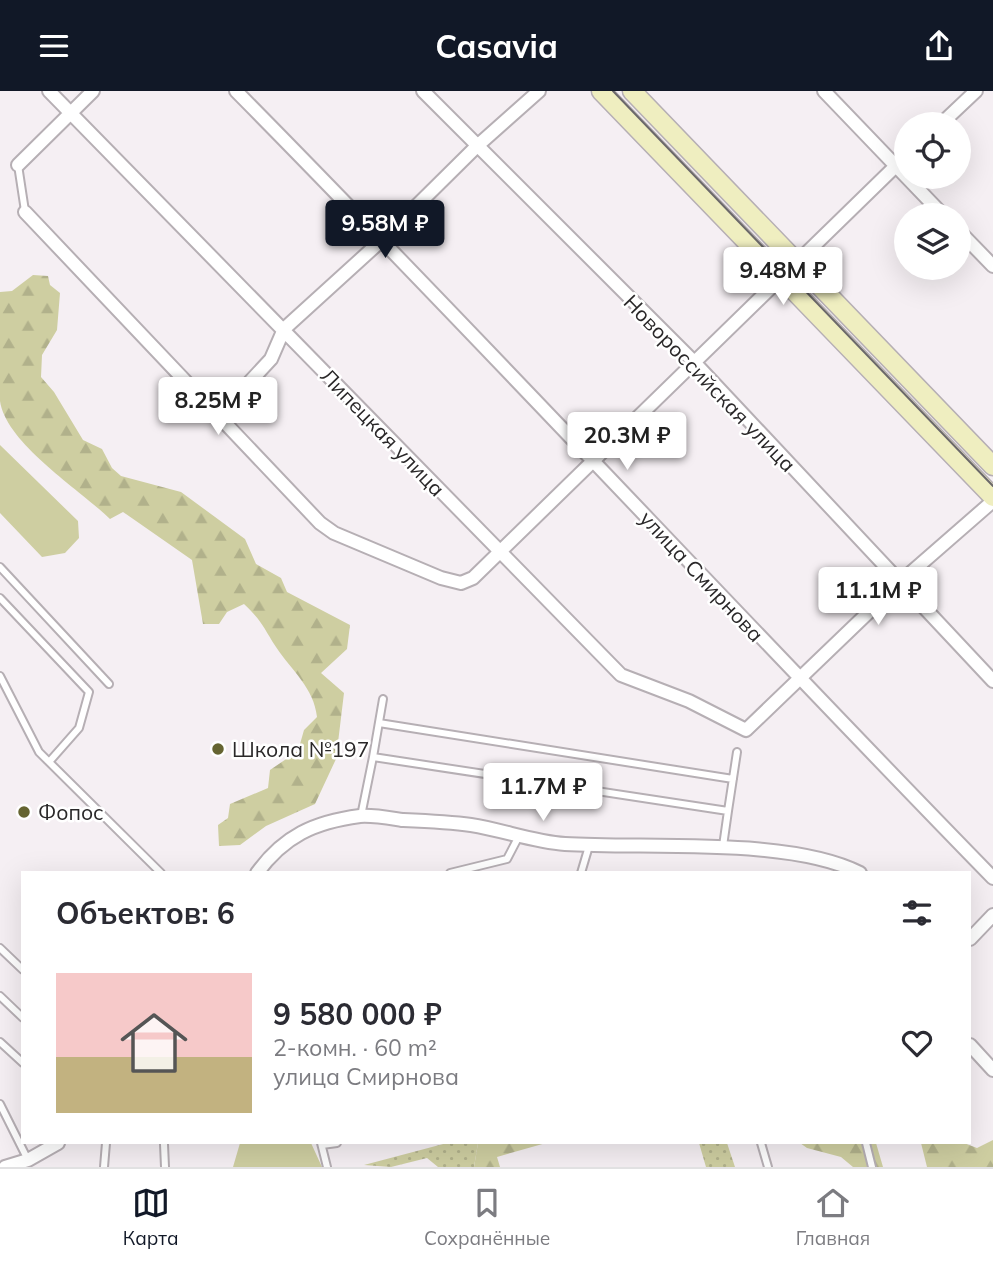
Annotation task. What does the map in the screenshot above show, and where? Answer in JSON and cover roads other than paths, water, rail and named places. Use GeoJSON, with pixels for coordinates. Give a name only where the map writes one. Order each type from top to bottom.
{"type":"FeatureCollection","features":[{"type":"Feature","properties":{"kind":"main road"},"geometry":{"type":"LineString","coordinates":[[601,91],[993,499]]}},
{"type":"Feature","properties":{"kind":"main road"},"geometry":{"type":"LineString","coordinates":[[632,91],[993,466]]}},
{"type":"Feature","properties":{"kind":"street","name":"Липецкая улица"},"geometry":{"type":"LineString","coordinates":[[49,91],[621,675],[689,701],[746,730],[800,680]]}},
{"type":"Feature","properties":{"kind":"street"},"geometry":{"type":"LineString","coordinates":[[18,165],[93,91]]}},
{"type":"Feature","properties":{"kind":"street","name":"улица Смирнова"},"geometry":{"type":"LineString","coordinates":[[236,91],[383,239],[800,680],[993,879]]}},
{"type":"Feature","properties":{"kind":"street","name":"Новороссийская улица"},"geometry":{"type":"LineString","coordinates":[[423,91],[476,147],[694,362],[993,681]]}},
{"type":"Feature","properties":{"kind":"street"},"geometry":{"type":"LineString","coordinates":[[220,414],[271,359],[284,329],[539,91]]}},
{"type":"Feature","properties":{"kind":"street"},"geometry":{"type":"LineString","coordinates":[[824,91],[894,165]]}},
{"type":"Feature","properties":{"kind":"street"},"geometry":{"type":"LineString","coordinates":[[954,112],[976,91]]}},
{"type":"Feature","properties":{"kind":"street"},"geometry":{"type":"LineString","coordinates":[[25,212],[220,414],[272,475],[334,533],[441,578],[461,583],[472,578],[894,167]]}},
{"type":"Feature","properties":{"kind":"street"},"geometry":{"type":"LineString","coordinates":[[918,189],[931,203]]}},
{"type":"Feature","properties":{"kind":"street"},"geometry":{"type":"LineString","coordinates":[[971,243],[993,266]]}},
{"type":"Feature","properties":{"kind":"street"},"geometry":{"type":"LineString","coordinates":[[800,680],[899,583],[993,499]]}},
{"type":"Feature","properties":{"kind":"street"},"geometry":{"type":"LineString","coordinates":[[258,871],[269,856],[293,835],[328,822],[361,816],[471,825],[563,843],[723,848],[825,861],[856,871]]}},
{"type":"Feature","properties":{"kind":"street"},"geometry":{"type":"LineString","coordinates":[[971,938],[993,915]]}},
{"type":"Feature","properties":{"kind":"street"},"geometry":{"type":"LineString","coordinates":[[971,1046],[993,1070]]}},
{"type":"Feature","properties":{"kind":"street"},"geometry":{"type":"LineString","coordinates":[[5,1167],[28,1160],[56,1144]]}},
{"type":"Feature","properties":{"kind":"lane"},"geometry":{"type":"LineString","coordinates":[[18,165],[25,212]]}},
{"type":"Feature","properties":{"kind":"lane"},"geometry":{"type":"LineString","coordinates":[[0,567],[109,684]]}},
{"type":"Feature","properties":{"kind":"lane"},"geometry":{"type":"LineString","coordinates":[[0,598],[89,692],[79,728],[49,762]]}},
{"type":"Feature","properties":{"kind":"lane"},"geometry":{"type":"LineString","coordinates":[[0,676],[39,753],[159,871]]}},
{"type":"Feature","properties":{"kind":"lane"},"geometry":{"type":"LineString","coordinates":[[361,816],[383,699]]}},
{"type":"Feature","properties":{"kind":"lane"},"geometry":{"type":"LineString","coordinates":[[379,723],[733,779]]}},
{"type":"Feature","properties":{"kind":"lane"},"geometry":{"type":"LineString","coordinates":[[723,848],[737,752]]}},
{"type":"Feature","properties":{"kind":"lane"},"geometry":{"type":"LineString","coordinates":[[373,757],[728,811]]}},
{"type":"Feature","properties":{"kind":"lane"},"geometry":{"type":"LineString","coordinates":[[105,831],[112,824]]}},
{"type":"Feature","properties":{"kind":"lane"},"geometry":{"type":"LineString","coordinates":[[458,871],[508,859],[519,835]]}},
{"type":"Feature","properties":{"kind":"lane"},"geometry":{"type":"LineString","coordinates":[[581,871],[590,844]]}},
{"type":"Feature","properties":{"kind":"lane"},"geometry":{"type":"LineString","coordinates":[[0,948],[21,968]]}},
{"type":"Feature","properties":{"kind":"lane"},"geometry":{"type":"LineString","coordinates":[[0,996],[21,1016]]}},
{"type":"Feature","properties":{"kind":"lane"},"geometry":{"type":"LineString","coordinates":[[0,1042],[21,1061]]}},
{"type":"Feature","properties":{"kind":"lane"},"geometry":{"type":"LineString","coordinates":[[0,1104],[28,1160]]}},
{"type":"Feature","properties":{"kind":"lane"},"geometry":{"type":"LineString","coordinates":[[104,1167],[106,1144]]}},
{"type":"Feature","properties":{"kind":"lane"},"geometry":{"type":"LineString","coordinates":[[164,1144],[165,1167]]}},
{"type":"Feature","properties":{"kind":"lane"},"geometry":{"type":"LineString","coordinates":[[322,1144],[327,1167]]}},
{"type":"Feature","properties":{"kind":"lane"},"geometry":{"type":"LineString","coordinates":[[761,1144],[768,1167]]}},
{"type":"Feature","properties":{"kind":"lane"},"geometry":{"type":"LineString","coordinates":[[866,1144],[872,1167]]}},
{"type":"Feature","properties":{"kind":"tram line"},"geometry":{"type":"LineString","coordinates":[[613,91],[993,486]]}},
{"type":"Feature","properties":{"kind":"place","name":"Школа №197"},"geometry":{"type":"Point","coordinates":[218,749]}},
{"type":"Feature","properties":{"kind":"place","name":"Фопос"},"geometry":{"type":"Point","coordinates":[24,812]}}]}
